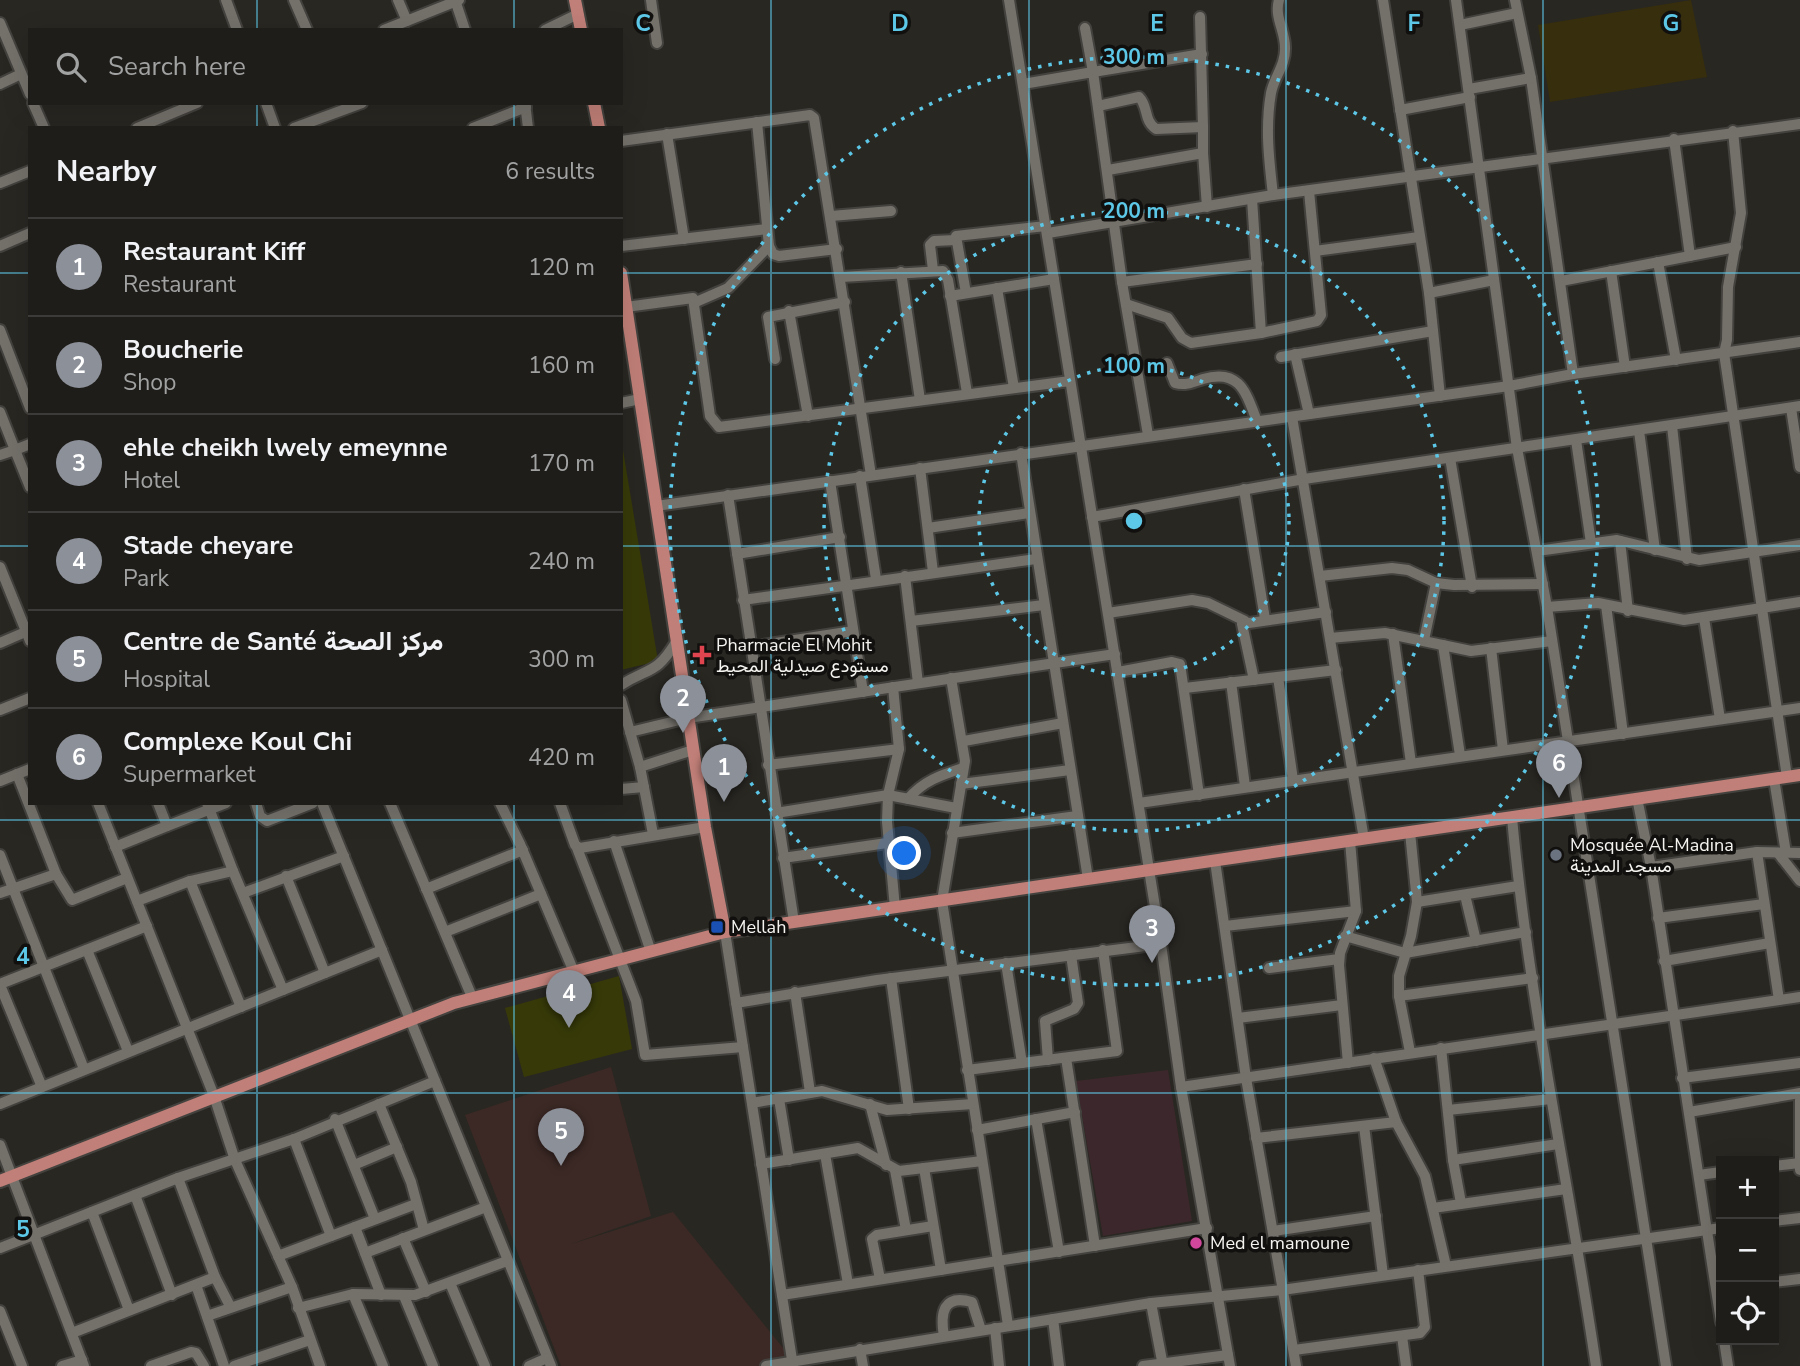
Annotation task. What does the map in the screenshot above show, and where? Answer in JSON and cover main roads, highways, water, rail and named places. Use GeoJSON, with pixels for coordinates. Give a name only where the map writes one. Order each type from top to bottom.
{"type":"FeatureCollection","features":[{"type":"Feature","properties":{"kind":"main road"},"geometry":{"type":"LineString","coordinates":[[575,0],[580,28]]}},
{"type":"Feature","properties":{"kind":"main road"},"geometry":{"type":"LineString","coordinates":[[594,105],[599,126]]}},
{"type":"Feature","properties":{"kind":"main road"},"geometry":{"type":"LineString","coordinates":[[623,287],[705,827],[725,932]]}},
{"type":"Feature","properties":{"kind":"main road"},"geometry":{"type":"LineString","coordinates":[[0,1181],[409,1018],[472,997],[725,932],[1787,777]]}},
{"type":"Feature","properties":{"kind":"place","name":"Pharmacie El Mohit مستودع صيدلية المحيط"},"geometry":{"type":"Point","coordinates":[702,655]}},
{"type":"Feature","properties":{"kind":"place","name":"Boucherie"},"geometry":{"type":"Point","coordinates":[683,733]}},
{"type":"Feature","properties":{"kind":"place","name":"Complexe Koul Chi"},"geometry":{"type":"Point","coordinates":[1559,798]}},
{"type":"Feature","properties":{"kind":"place","name":"Restaurant Kiff"},"geometry":{"type":"Point","coordinates":[724,802]}},
{"type":"Feature","properties":{"kind":"place","name":"Mosquée Al-Madina مسجد المدينة"},"geometry":{"type":"Point","coordinates":[1556,855]}},
{"type":"Feature","properties":{"kind":"place","name":"Mellah"},"geometry":{"type":"Point","coordinates":[717,927]}},
{"type":"Feature","properties":{"kind":"place","name":"ehle cheikh lwely emeynne"},"geometry":{"type":"Point","coordinates":[1152,963]}},
{"type":"Feature","properties":{"kind":"place","name":"Stade cheyare"},"geometry":{"type":"Point","coordinates":[569,1028]}},
{"type":"Feature","properties":{"kind":"place","name":"Centre de Santé مركز الصحة"},"geometry":{"type":"Point","coordinates":[561,1166]}},
{"type":"Feature","properties":{"kind":"place","name":"Med el mamoune"},"geometry":{"type":"Point","coordinates":[1196,1243]}}]}
